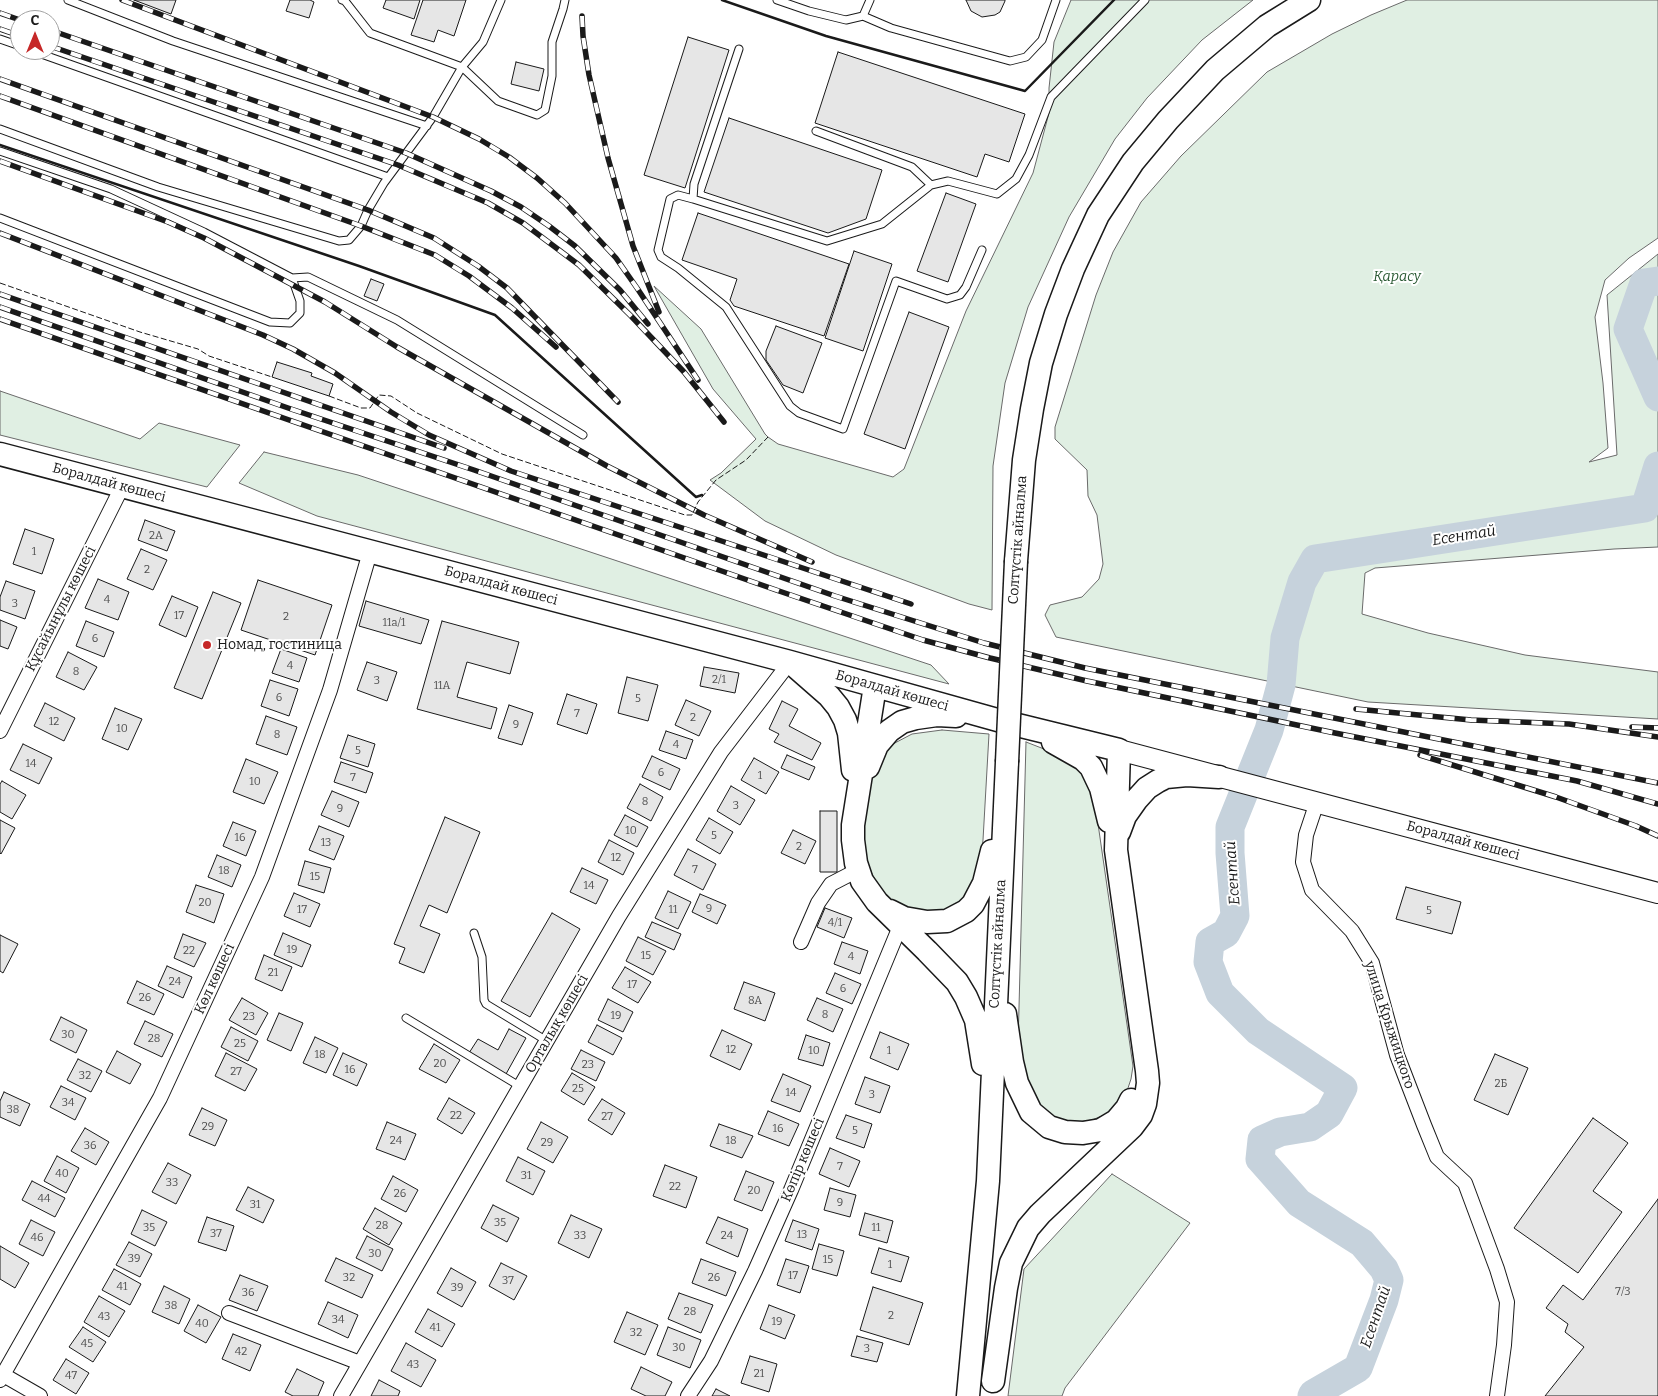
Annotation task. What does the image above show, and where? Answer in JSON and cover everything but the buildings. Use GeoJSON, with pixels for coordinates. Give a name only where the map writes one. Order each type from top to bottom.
{"type":"FeatureCollection","features":[{"type":"Feature","properties":{"kind":"main road","name":"Солтүстік айналма"},"geometry":{"type":"LineString","coordinates":[[993,1388],[988,1181],[997,959],[1016,562],[1024,460],[1041,363],[1069,278],[1098,215],[1133,162],[1168,120],[1216,70],[1267,26],[1309,0]]}},
{"type":"Feature","properties":{"kind":"main road","name":"Боралдай көшесі"},"geometry":{"type":"LineString","coordinates":[[0,454],[790,662],[1008,723],[1317,802],[1654,894]]}},
{"type":"Feature","properties":{"kind":"main road"},"geometry":{"type":"LineString","coordinates":[[790,662],[829,696],[845,720],[852,749],[855,806]]}},
{"type":"Feature","properties":{"kind":"main road"},"geometry":{"type":"LineString","coordinates":[[875,686],[855,806],[853,840],[858,870],[862,881],[877,902],[902,922],[957,982],[966,998],[976,1020],[983,1058],[990,1122]]}},
{"type":"Feature","properties":{"kind":"main road"},"geometry":{"type":"LineString","coordinates":[[855,806],[867,767],[877,745],[889,731],[902,722],[938,715],[962,716],[1008,723],[1067,749],[1083,759],[1091,767],[1101,788],[1116,850],[1148,1084],[1145,1104],[1141,1115],[1132,1127],[1040,1214],[1028,1228],[1017,1248],[1011,1263],[1006,1288],[993,1388]]}},
{"type":"Feature","properties":{"kind":"main road"},"geometry":{"type":"LineString","coordinates":[[1116,850],[1119,750]]}},
{"type":"Feature","properties":{"kind":"main road"},"geometry":{"type":"LineString","coordinates":[[902,922],[947,920],[966,911],[973,904],[988,872],[1006,772]]}},
{"type":"Feature","properties":{"kind":"main road"},"geometry":{"type":"LineString","coordinates":[[1116,850],[1118,835],[1125,816],[1147,788],[1158,780],[1166,777],[1187,775],[1219,777]]}},
{"type":"Feature","properties":{"kind":"main road"},"geometry":{"type":"LineString","coordinates":[[997,959],[1012,1062],[1017,1083],[1031,1112],[1049,1127],[1065,1132],[1083,1133],[1101,1130],[1116,1121],[1127,1108],[1140,1079],[1143,1048]]}},
{"type":"Feature","properties":{"kind":"main road","name":"Солтүстік айналма"},"geometry":{"type":"LineString","coordinates":[[968,1396],[988,1181]]}},
{"type":"Feature","properties":{"kind":"street","name":"Құсайынұлы көшесі"},"geometry":{"type":"LineString","coordinates":[[0,731],[122,487]]}},
{"type":"Feature","properties":{"kind":"street","name":"Көл көшесі"},"geometry":{"type":"LineString","coordinates":[[1,1376],[160,1098],[262,877],[330,690],[370,552]]}},
{"type":"Feature","properties":{"kind":"street","name":"Орталық көшесі"},"geometry":{"type":"LineString","coordinates":[[341,1396],[619,916],[721,752],[790,662]]}},
{"type":"Feature","properties":{"kind":"street","name":"улица Крыжицкого"},"geometry":{"type":"LineString","coordinates":[[1317,802],[1306,835],[1303,862],[1312,890],[1352,931],[1372,964],[1397,1055],[1424,1125],[1438,1157],[1465,1182],[1498,1269],[1507,1302],[1504,1345],[1497,1396]]}},
{"type":"Feature","properties":{"kind":"street"},"geometry":{"type":"LineString","coordinates":[[801,942],[818,903],[831,884],[858,870]]}},
{"type":"Feature","properties":{"kind":"street","name":"Көпір көшесі"},"geometry":{"type":"LineString","coordinates":[[688,1396],[711,1361],[755,1271],[791,1190],[902,922]]}},
{"type":"Feature","properties":{"kind":"street"},"geometry":{"type":"LineString","coordinates":[[229,1313],[360,1363]]}},
{"type":"Feature","properties":{"kind":"street"},"geometry":{"type":"LineString","coordinates":[[1,1376],[40,1396]]}},
{"type":"Feature","properties":{"kind":"lane"},"geometry":{"type":"LineString","coordinates":[[68,0],[174,41],[427,126]]}},
{"type":"Feature","properties":{"kind":"lane"},"geometry":{"type":"LineString","coordinates":[[342,0],[345,1],[370,33],[462,67],[498,101],[537,115],[545,110],[552,76],[552,42],[565,0]]}},
{"type":"Feature","properties":{"kind":"lane"},"geometry":{"type":"LineString","coordinates":[[0,129],[158,187],[340,241],[349,240],[361,226],[368,210],[388,177],[427,126],[462,67],[483,42],[501,0]]}},
{"type":"Feature","properties":{"kind":"lane"},"geometry":{"type":"LineString","coordinates":[[777,0],[846,20],[863,16],[891,28],[1010,61],[1026,57],[1042,40],[1056,0]]}},
{"type":"Feature","properties":{"kind":"lane"},"geometry":{"type":"LineString","coordinates":[[863,16],[870,0]]}},
{"type":"Feature","properties":{"kind":"lane"},"geometry":{"type":"LineString","coordinates":[[982,250],[966,287],[960,295],[948,299],[896,281],[843,429],[799,413],[790,406],[726,306],[661,257],[658,250],[670,199],[678,195],[827,241],[882,224],[930,185],[948,181],[997,194],[1016,179],[1029,155],[1051,97],[1145,0]]}},
{"type":"Feature","properties":{"kind":"lane"},"geometry":{"type":"LineString","coordinates":[[693,199],[694,184],[739,49]]}},
{"type":"Feature","properties":{"kind":"lane"},"geometry":{"type":"LineString","coordinates":[[58,60],[388,177]]}},
{"type":"Feature","properties":{"kind":"lane"},"geometry":{"type":"LineString","coordinates":[[816,131],[912,167],[930,185]]}},
{"type":"Feature","properties":{"kind":"lane"},"geometry":{"type":"LineString","coordinates":[[0,151],[111,189],[204,232],[292,278],[308,277],[397,320],[583,435]]}},
{"type":"Feature","properties":{"kind":"lane"},"geometry":{"type":"LineString","coordinates":[[0,218],[270,322],[290,323],[300,313],[300,301],[292,278]]}},
{"type":"Feature","properties":{"kind":"lane"},"geometry":{"type":"LineString","coordinates":[[474,933],[482,957],[484,1000],[486,1004],[547,1041]]}},
{"type":"Feature","properties":{"kind":"lane"},"geometry":{"type":"LineString","coordinates":[[406,1018],[521,1087]]}},
{"type":"Feature","properties":{"kind":"green space"},"geometry":{"type":"Polygon","coordinates":[[[1071,0],[1253,0],[1202,40],[1147,98],[1115,139],[1069,217],[1028,307],[1005,383],[993,466],[992,610],[969,604],[836,555],[765,521],[710,480],[721,473],[756,439],[713,389],[654,286],[701,329],[768,437],[778,444],[893,477],[904,469],[966,311],[1033,173],[1049,113],[1049,88],[1054,42],[1071,0]]]}},
{"type":"Feature","properties":{"kind":"green space","name":"Қарасу"},"geometry":{"type":"Polygon","coordinates":[[[1407,0],[1658,0],[1658,238],[1629,258],[1605,280],[1595,317],[1608,448],[1589,462],[1617,455],[1607,295],[1658,254],[1658,547],[1375,568],[1365,573],[1362,614],[1428,633],[1525,655],[1658,672],[1658,719],[1368,702],[1056,637],[1045,615],[1050,605],[1082,597],[1099,579],[1103,564],[1097,515],[1088,496],[1087,470],[1055,439],[1055,427],[1096,295],[1113,252],[1141,202],[1181,156],[1267,72],[1332,34],[1407,0]]]}},
{"type":"Feature","properties":{"kind":"green space"},"geometry":{"type":"Polygon","coordinates":[[[0,391],[140,439],[159,423],[240,445],[207,487],[0,435],[0,391]]]}},
{"type":"Feature","properties":{"kind":"green space"},"geometry":{"type":"Polygon","coordinates":[[[264,452],[358,475],[931,665],[949,684],[317,516],[239,483],[264,452]]]}},
{"type":"Feature","properties":{"kind":"green space"},"geometry":{"type":"Polygon","coordinates":[[[942,730],[989,734],[980,864],[968,897],[947,912],[918,914],[893,902],[880,889],[872,874],[864,853],[862,839],[866,791],[874,769],[882,755],[891,745],[912,734],[942,730]]]}},
{"type":"Feature","properties":{"kind":"green space"},"geometry":{"type":"Polygon","coordinates":[[[1026,742],[1062,756],[1082,771],[1095,803],[1133,1066],[1127,1091],[1109,1113],[1092,1120],[1078,1122],[1051,1117],[1033,1101],[1018,1045],[1026,742]]]}},
{"type":"Feature","properties":{"kind":"green space"},"geometry":{"type":"Polygon","coordinates":[[[1112,1174],[1190,1223],[1065,1388],[1062,1396],[1008,1396],[1024,1269],[1112,1174]]]}},
{"type":"Feature","properties":{"kind":"waterway","name":"Есентай"},"geometry":{"type":"LineString","coordinates":[[1658,281],[1644,283],[1628,329],[1658,397]]}},
{"type":"Feature","properties":{"kind":"waterway","name":"Есентай"},"geometry":{"type":"LineString","coordinates":[[1312,1396],[1358,1368],[1384,1300],[1389,1280],[1384,1269],[1362,1243],[1299,1203],[1260,1159],[1262,1140],[1280,1132],[1310,1127],[1329,1114],[1343,1088],[1258,1031],[1220,993],[1208,962],[1210,942],[1226,933],[1235,916],[1230,827],[1269,730],[1281,685],[1285,638],[1302,582],[1315,559],[1645,508],[1658,466]]}},
{"type":"Feature","properties":{"kind":"railway"},"geometry":{"type":"LineString","coordinates":[[122,0],[433,117],[479,139],[509,157],[537,178],[565,203],[616,258],[698,380]]}},
{"type":"Feature","properties":{"kind":"railway"},"geometry":{"type":"LineString","coordinates":[[0,13],[10,16]]}},
{"type":"Feature","properties":{"kind":"railway"},"geometry":{"type":"LineString","coordinates":[[582,16],[589,75],[608,158],[633,246],[659,312]]}},
{"type":"Feature","properties":{"kind":"railway"},"geometry":{"type":"LineString","coordinates":[[0,29],[10,32]]}},
{"type":"Feature","properties":{"kind":"railway"},"geometry":{"type":"LineString","coordinates":[[60,33],[406,153],[491,191],[521,207],[575,246],[620,290],[648,324]]}},
{"type":"Feature","properties":{"kind":"railway"},"geometry":{"type":"LineString","coordinates":[[60,49],[398,165],[488,203],[523,223],[579,265],[684,372],[724,422]]}},
{"type":"Feature","properties":{"kind":"railway"},"geometry":{"type":"LineString","coordinates":[[0,79],[368,210],[434,238],[478,266],[507,288],[618,402]]}},
{"type":"Feature","properties":{"kind":"railway"},"geometry":{"type":"LineString","coordinates":[[0,96],[361,226],[435,255],[469,276],[512,308],[556,347]]}},
{"type":"Feature","properties":{"kind":"railway"},"geometry":{"type":"LineString","coordinates":[[0,161],[168,222],[204,238],[325,302],[397,347],[607,466],[704,515],[812,562]]}},
{"type":"Feature","properties":{"kind":"railway"},"geometry":{"type":"LineString","coordinates":[[0,233],[263,335],[293,349],[335,373],[391,412],[429,435],[511,471],[911,604]]}},
{"type":"Feature","properties":{"kind":"railway"},"geometry":{"type":"LineString","coordinates":[[0,294],[444,448]]}},
{"type":"Feature","properties":{"kind":"railway"},"geometry":{"type":"LineString","coordinates":[[0,307],[835,596],[984,643],[1085,668],[1658,783]]}},
{"type":"Feature","properties":{"kind":"railway"},"geometry":{"type":"LineString","coordinates":[[0,319],[923,640],[1087,681],[1577,781],[1658,804]]}},
{"type":"Feature","properties":{"kind":"railway"},"geometry":{"type":"LineString","coordinates":[[1356,709],[1471,720],[1569,724],[1658,737]]}},
{"type":"Feature","properties":{"kind":"railway"},"geometry":{"type":"LineString","coordinates":[[1632,727],[1658,728]]}},
{"type":"Feature","properties":{"kind":"railway"},"geometry":{"type":"LineString","coordinates":[[1420,755],[1556,797],[1658,836]]}},
{"type":"Feature","properties":{"kind":"fence"},"geometry":{"type":"LineString","coordinates":[[0,283],[140,332],[198,349],[209,356],[272,377]]}},
{"type":"Feature","properties":{"kind":"fence"},"geometry":{"type":"LineString","coordinates":[[329,396],[361,408],[370,408],[379,395],[391,396],[417,413],[502,454],[685,515],[692,515],[698,502],[716,480],[746,460],[768,437]]}},
{"type":"Feature","properties":{"kind":"wall"},"geometry":{"type":"LineString","coordinates":[[722,0],[826,36],[1025,91],[1114,0]]}},
{"type":"Feature","properties":{"kind":"wall"},"geometry":{"type":"LineString","coordinates":[[0,145],[359,266],[495,315],[696,497],[702,495]]}},
{"type":"Feature","properties":{"kind":"place","name":"Номад, гостиница"},"geometry":{"type":"Point","coordinates":[207,645]}}]}
